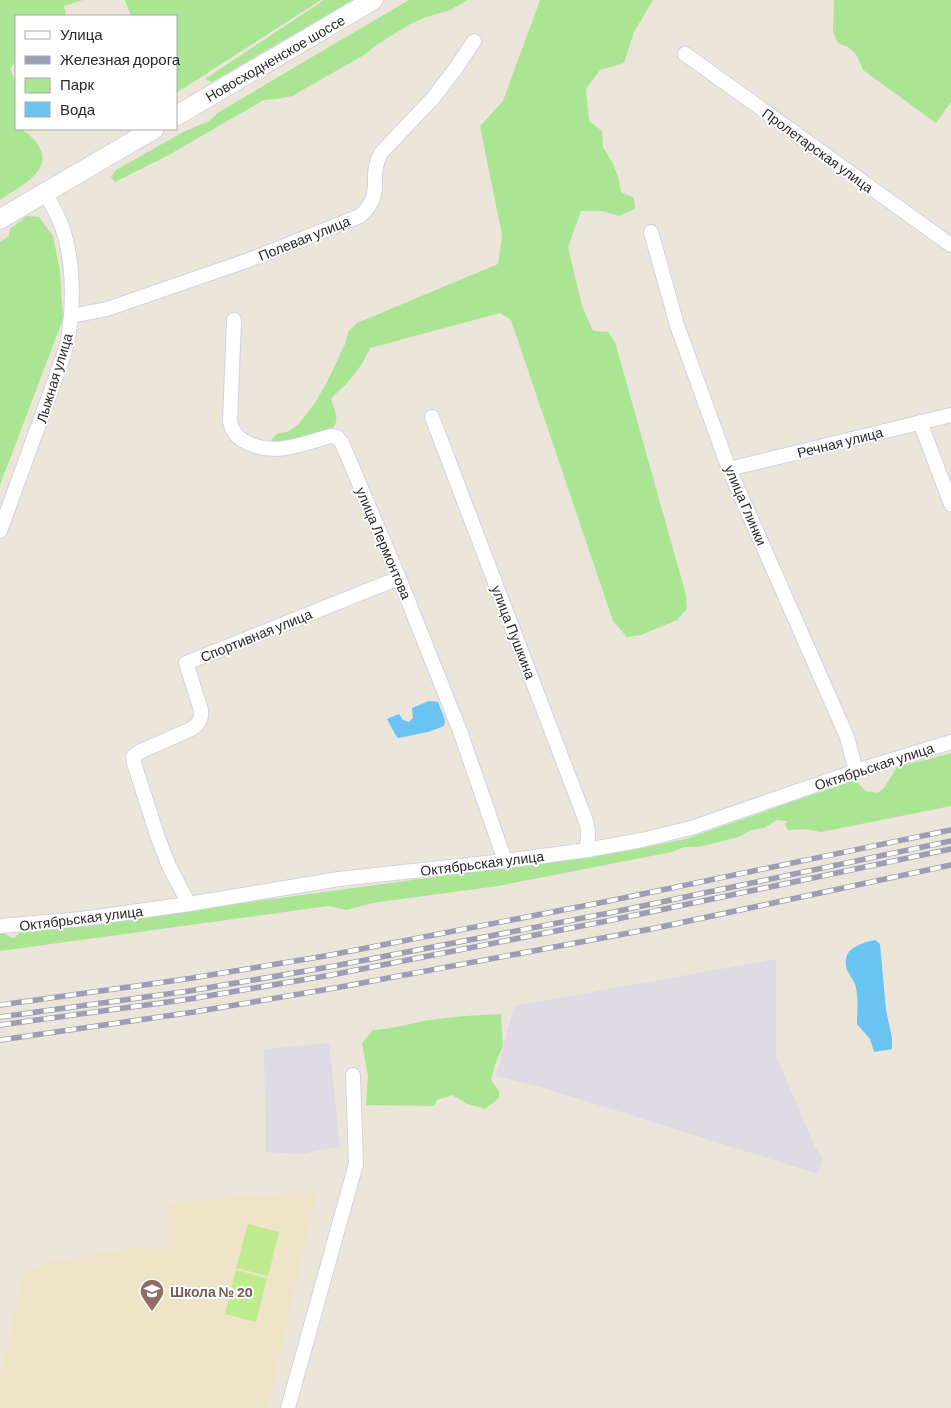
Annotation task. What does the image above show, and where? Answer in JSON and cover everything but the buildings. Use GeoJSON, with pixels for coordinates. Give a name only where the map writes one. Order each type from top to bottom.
{"type":"FeatureCollection","features":[{"type":"Feature","properties":{"kind":"main road","name":"Новосходненское шоссе"},"geometry":{"type":"LineString","coordinates":[[178,115],[373,0]]}},
{"type":"Feature","properties":{"kind":"main road"},"geometry":{"type":"LineString","coordinates":[[0,219],[152,130]]}},
{"type":"Feature","properties":{"kind":"street","name":"Полевая улица"},"geometry":{"type":"LineString","coordinates":[[71,316],[107,309],[249,260],[360,216],[372,202],[375,195],[376,162],[381,153],[434,97],[474,41]]}},
{"type":"Feature","properties":{"kind":"street","name":"Пролетарская улица"},"geometry":{"type":"LineString","coordinates":[[685,54],[951,245]]}},
{"type":"Feature","properties":{"kind":"street","name":"Лыжная улица"},"geometry":{"type":"LineString","coordinates":[[0,531],[65,353],[69,334],[71,289],[68,246],[62,225],[45,192]]}},
{"type":"Feature","properties":{"kind":"street","name":"улица Глинки"},"geometry":{"type":"LineString","coordinates":[[651,232],[677,324],[729,469],[847,737],[856,771]]}},
{"type":"Feature","properties":{"kind":"street","name":"улица Лермонтова"},"geometry":{"type":"LineString","coordinates":[[234,320],[230,422],[232,430],[236,436],[246,442],[260,448],[272,450],[331,436],[338,437],[342,443],[399,578],[460,731],[505,861]]}},
{"type":"Feature","properties":{"kind":"street","name":"Речная улица"},"geometry":{"type":"LineString","coordinates":[[729,469],[951,415]]}},
{"type":"Feature","properties":{"kind":"street","name":"улица Пушкина"},"geometry":{"type":"LineString","coordinates":[[432,417],[587,824],[587,850]]}},
{"type":"Feature","properties":{"kind":"street"},"geometry":{"type":"LineString","coordinates":[[920,422],[951,504]]}},
{"type":"Feature","properties":{"kind":"street","name":"Спортивная улица"},"geometry":{"type":"LineString","coordinates":[[189,904],[169,866],[158,838],[133,757],[139,752],[195,727],[199,723],[202,716],[201,710],[186,663],[399,578]]}},
{"type":"Feature","properties":{"kind":"street","name":"Октябрьская улица"},"geometry":{"type":"LineString","coordinates":[[0,926],[82,919],[189,904],[339,879],[505,861],[587,850],[642,840],[691,828],[856,771],[951,742]]}},
{"type":"Feature","properties":{"kind":"street"},"geometry":{"type":"LineString","coordinates":[[288,1408],[356,1164],[353,1075]]}},
{"type":"Feature","properties":{"kind":"shaded area"},"geometry":{"type":"Polygon","coordinates":[[[776,959],[776,1055],[814,1145],[823,1159],[818,1174],[541,1087],[496,1076],[514,1006],[776,959]]]}},
{"type":"Feature","properties":{"kind":"shaded area"},"geometry":{"type":"Polygon","coordinates":[[[329,1043],[340,1147],[300,1154],[266,1152],[264,1049],[329,1043]]]}},
{"type":"Feature","properties":{"kind":"shaded area","name":"Школа № 20"},"geometry":{"type":"Polygon","coordinates":[[[317,1191],[268,1408],[0,1408],[0,1376],[24,1272],[43,1263],[137,1247],[168,1250],[166,1203],[317,1191]]]}},
{"type":"Feature","properties":{"kind":"green space"},"geometry":{"type":"Polygon","coordinates":[[[0,0],[83,0],[64,6],[66,15],[15,15],[15,62],[10,69],[15,80],[15,130],[24,131],[35,141],[41,151],[42,160],[40,168],[34,176],[0,200],[0,0]]]}},
{"type":"Feature","properties":{"kind":"green space"},"geometry":{"type":"Polygon","coordinates":[[[125,0],[321,0],[178,92],[178,15],[131,15],[125,0]]]}},
{"type":"Feature","properties":{"kind":"green space"},"geometry":{"type":"Polygon","coordinates":[[[324,0],[353,0],[212,82],[205,79],[324,0]]]}},
{"type":"Feature","properties":{"kind":"green space"},"geometry":{"type":"Polygon","coordinates":[[[409,0],[468,0],[450,10],[410,24],[364,55],[292,96],[264,100],[167,156],[115,182],[111,177],[116,170],[183,132],[209,121],[219,112],[409,0]]]}},
{"type":"Feature","properties":{"kind":"green space"},"geometry":{"type":"Polygon","coordinates":[[[540,0],[653,0],[634,32],[624,63],[600,70],[586,89],[589,121],[602,131],[603,147],[618,176],[621,192],[634,198],[635,209],[618,216],[603,211],[581,211],[568,247],[582,306],[593,331],[608,332],[615,342],[686,595],[687,609],[677,620],[641,635],[627,637],[613,621],[511,320],[500,313],[370,348],[354,375],[331,400],[336,413],[336,421],[329,432],[282,446],[270,442],[279,433],[287,432],[298,425],[315,403],[345,344],[348,332],[357,323],[498,264],[502,235],[480,126],[503,101],[540,0]]]}},
{"type":"Feature","properties":{"kind":"green space"},"geometry":{"type":"Polygon","coordinates":[[[834,0],[951,0],[951,102],[936,123],[863,70],[854,52],[838,43],[833,31],[834,0]]]}},
{"type":"Feature","properties":{"kind":"green space"},"geometry":{"type":"Polygon","coordinates":[[[26,216],[39,217],[53,236],[60,271],[63,319],[0,485],[0,242],[9,236],[10,229],[26,216]]]}},
{"type":"Feature","properties":{"kind":"green space"},"geometry":{"type":"Polygon","coordinates":[[[951,753],[951,806],[821,832],[805,829],[788,830],[785,825],[787,821],[777,820],[764,828],[751,830],[739,837],[699,847],[684,847],[672,852],[498,886],[372,903],[347,910],[328,906],[0,951],[0,933],[3,932],[14,938],[25,930],[177,912],[627,851],[686,839],[855,780],[866,791],[878,793],[884,788],[897,767],[951,753]]]}},
{"type":"Feature","properties":{"kind":"green space"},"geometry":{"type":"Polygon","coordinates":[[[501,1014],[503,1046],[491,1080],[499,1091],[499,1098],[485,1109],[468,1104],[452,1095],[437,1100],[434,1106],[366,1105],[368,1076],[362,1043],[373,1030],[442,1018],[501,1014]]]}},
{"type":"Feature","properties":{"kind":"green space"},"geometry":{"type":"Polygon","coordinates":[[[248,1224],[279,1232],[268,1276],[236,1268],[248,1224]]]}},
{"type":"Feature","properties":{"kind":"green space"},"geometry":{"type":"Polygon","coordinates":[[[236,1270],[267,1278],[256,1322],[225,1314],[236,1270]]]}},
{"type":"Feature","properties":{"kind":"water"},"geometry":{"type":"Polygon","coordinates":[[[429,701],[438,702],[445,720],[444,726],[428,732],[398,738],[387,719],[399,714],[403,720],[409,722],[413,718],[412,708],[429,701]]]}},
{"type":"Feature","properties":{"kind":"water"},"geometry":{"type":"Polygon","coordinates":[[[875,940],[880,944],[886,1010],[892,1038],[892,1049],[874,1052],[870,1039],[857,1024],[856,989],[847,970],[846,957],[857,946],[875,940]]]}},
{"type":"Feature","properties":{"kind":"railway"},"geometry":{"type":"LineString","coordinates":[[0,1005],[186,979],[325,956],[604,902],[951,830]]}},
{"type":"Feature","properties":{"kind":"railway"},"geometry":{"type":"LineString","coordinates":[[0,1017],[189,991],[329,967],[609,913],[951,841]]}},
{"type":"Feature","properties":{"kind":"railway"},"geometry":{"type":"LineString","coordinates":[[0,1025],[190,999],[331,975],[612,920],[951,849]]}},
{"type":"Feature","properties":{"kind":"railway"},"geometry":{"type":"LineString","coordinates":[[0,1040],[194,1012],[335,988],[656,928],[951,865]]}},
{"type":"Feature","properties":{"kind":"place","name":"Школа № 20"},"geometry":{"type":"Point","coordinates":[152,1312]}}]}
